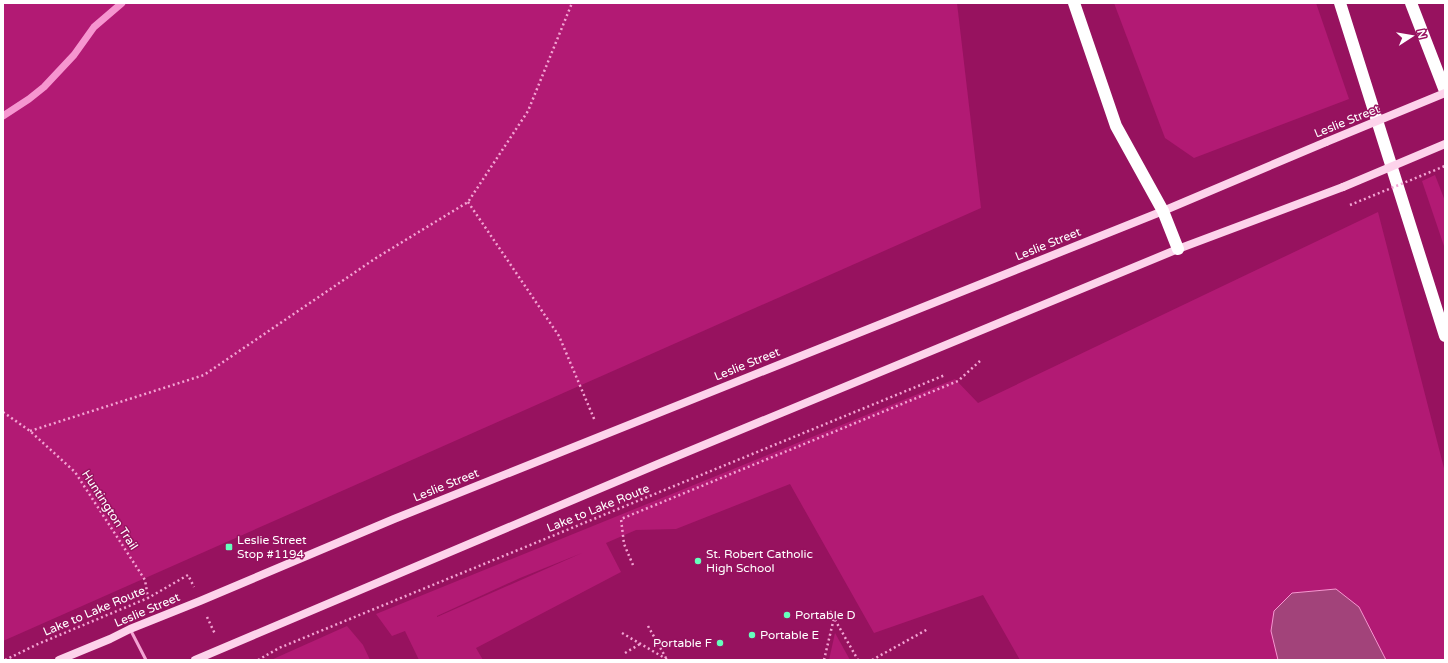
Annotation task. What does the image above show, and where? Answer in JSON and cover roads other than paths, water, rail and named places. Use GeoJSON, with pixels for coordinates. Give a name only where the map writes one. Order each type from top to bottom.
{"type":"FeatureCollection","features":[{"type":"Feature","properties":{"kind":"highway"},"geometry":{"type":"LineString","coordinates":[[1074,3],[1116,126],[1163,211],[1178,249]]}},
{"type":"Feature","properties":{"kind":"highway"},"geometry":{"type":"LineString","coordinates":[[1340,3],[1445,336]]}},
{"type":"Feature","properties":{"kind":"highway"},"geometry":{"type":"LineString","coordinates":[[1411,3],[1445,92]]}},
{"type":"Feature","properties":{"kind":"main road","name":"Leslie Street"},"geometry":{"type":"LineString","coordinates":[[59,660],[110,639],[130,628],[200,601],[394,519],[1163,211],[1445,92]]}},
{"type":"Feature","properties":{"kind":"main road"},"geometry":{"type":"LineString","coordinates":[[196,660],[658,464],[1178,249],[1343,187],[1445,144]]}},
{"type":"Feature","properties":{"kind":"lane"},"geometry":{"type":"LineString","coordinates":[[130,628],[146,660]]}},
{"type":"Feature","properties":{"kind":"waterway"},"geometry":{"type":"LineString","coordinates":[[3,116],[44,87],[74,55],[94,27],[122,3]]}},
{"type":"Feature","properties":{"kind":"place","name":"Leslie Street Stop #1194"},"geometry":{"type":"Point","coordinates":[229,547]}},
{"type":"Feature","properties":{"kind":"place","name":"St. Robert Catholic High School"},"geometry":{"type":"Point","coordinates":[698,561]}},
{"type":"Feature","properties":{"kind":"place","name":"Portable D"},"geometry":{"type":"Point","coordinates":[787,615]}},
{"type":"Feature","properties":{"kind":"place","name":"Portable E"},"geometry":{"type":"Point","coordinates":[752,635]}},
{"type":"Feature","properties":{"kind":"place","name":"Portable F"},"geometry":{"type":"Point","coordinates":[720,643]}}]}
